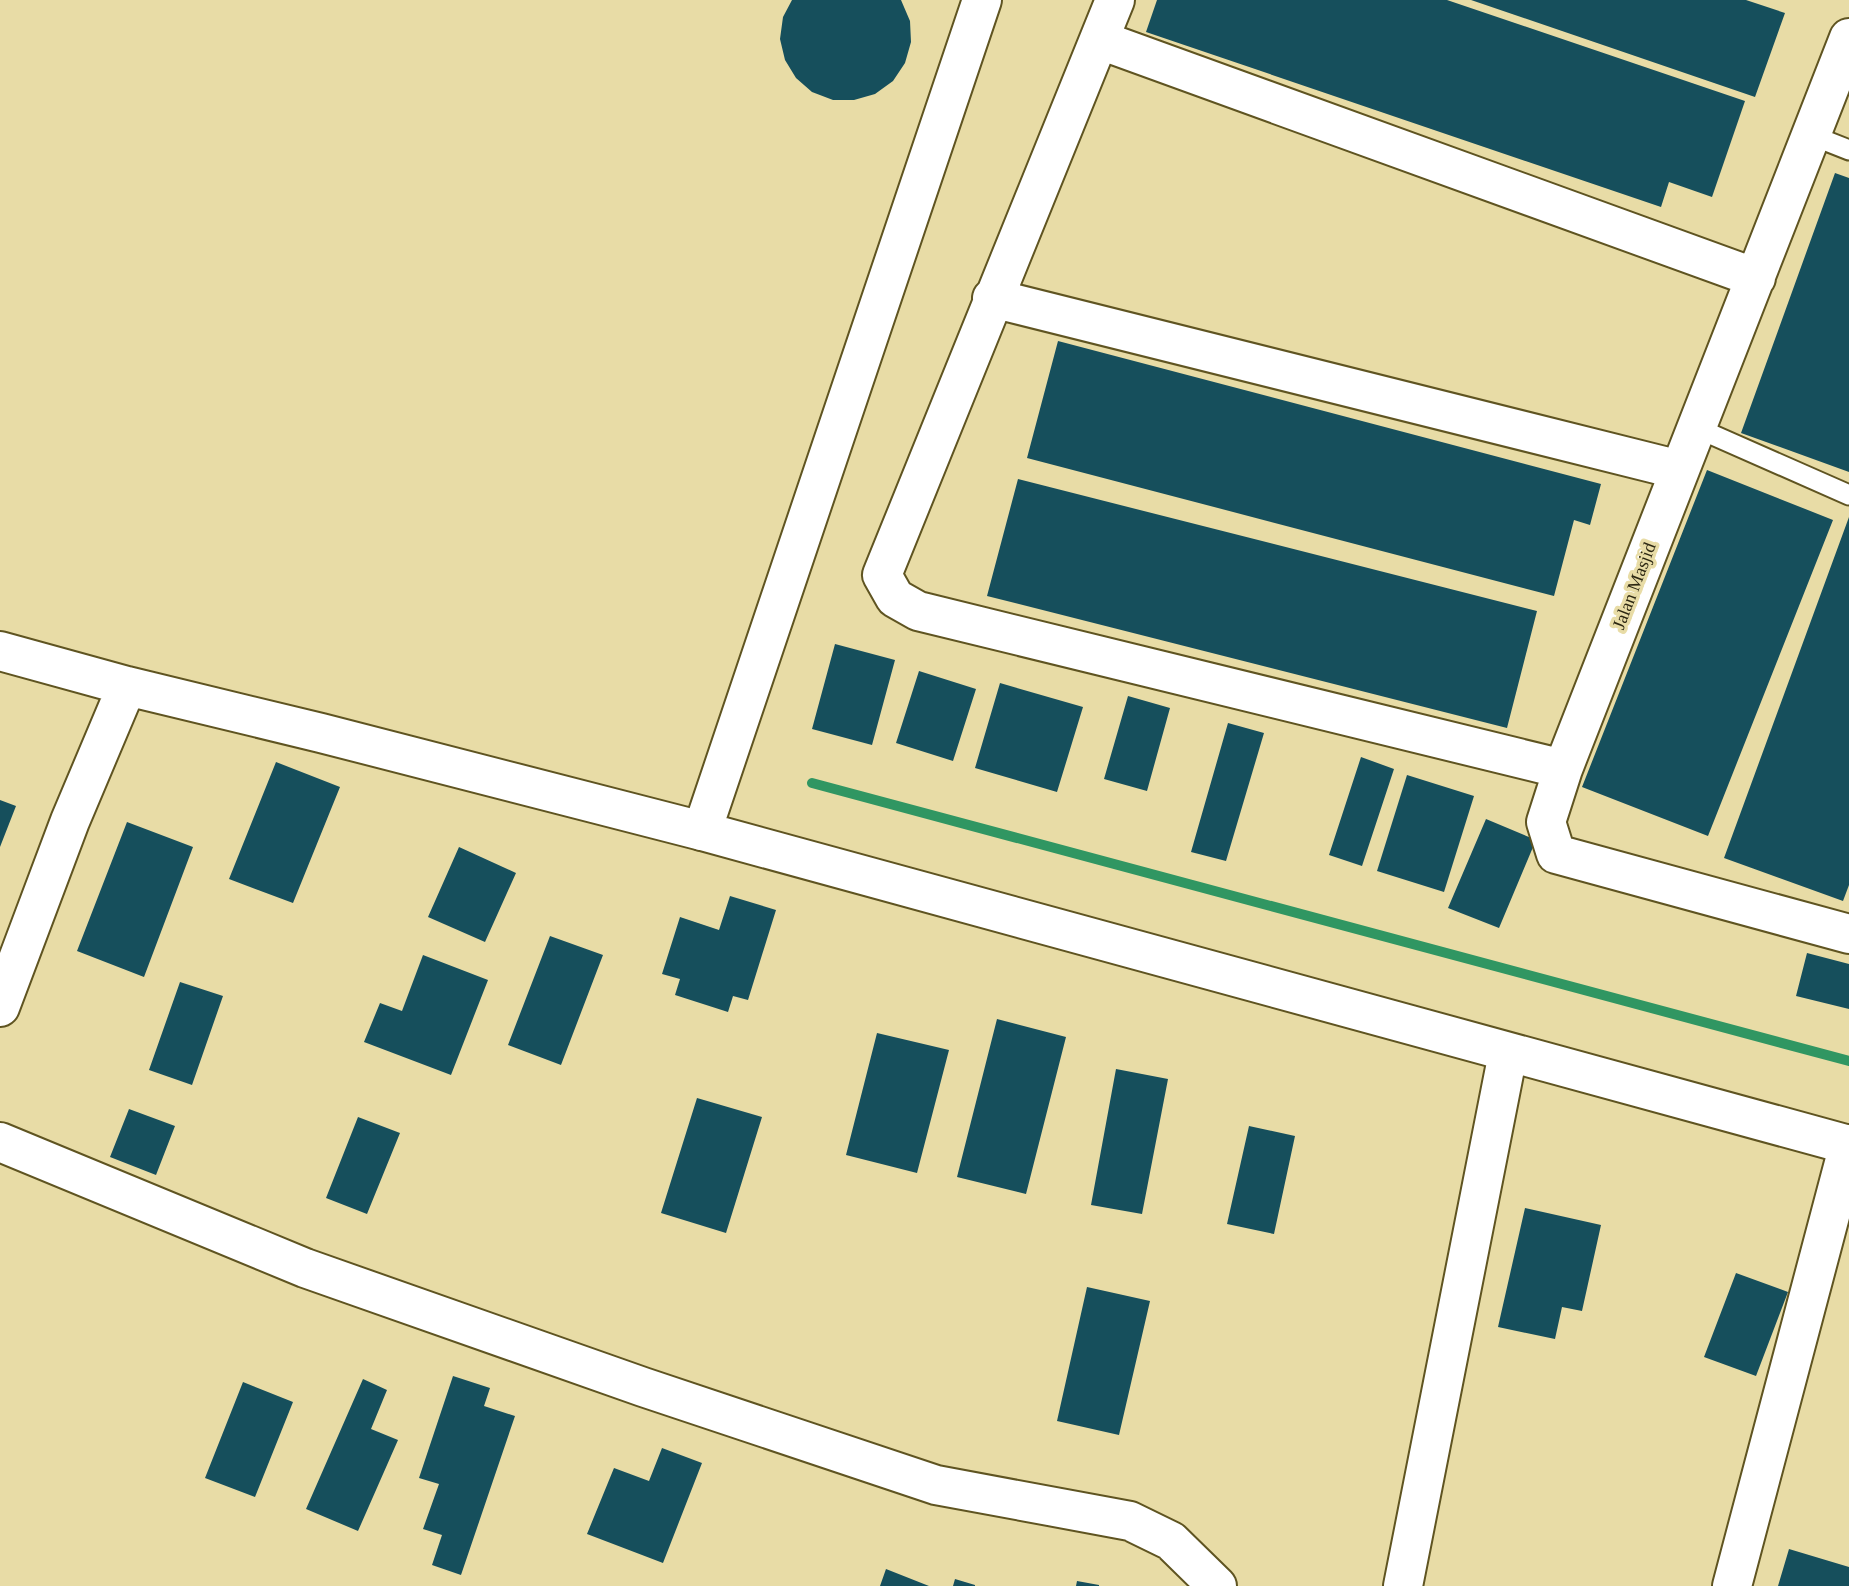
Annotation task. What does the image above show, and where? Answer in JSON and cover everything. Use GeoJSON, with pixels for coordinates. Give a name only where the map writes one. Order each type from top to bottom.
{"type":"FeatureCollection","features":[{"type":"Feature","properties":{"kind":"street"},"geometry":{"type":"LineString","coordinates":[[702,831],[982,0]]}},
{"type":"Feature","properties":{"kind":"street"},"geometry":{"type":"LineString","coordinates":[[1115,0],[882,575],[894,598],[918,611],[1563,769]]}},
{"type":"Feature","properties":{"kind":"street","name":"Jalan Masjid"},"geometry":{"type":"LineString","coordinates":[[1849,38],[1563,769],[1546,822],[1556,853],[1849,933]]}},
{"type":"Feature","properties":{"kind":"street"},"geometry":{"type":"LineString","coordinates":[[1100,40],[1756,278]]}},
{"type":"Feature","properties":{"kind":"street"},"geometry":{"type":"LineString","coordinates":[[992,298],[1679,470]]}},
{"type":"Feature","properties":{"kind":"street"},"geometry":{"type":"LineString","coordinates":[[0,651],[127,686],[702,831],[1849,1144],[1732,1586]]}},
{"type":"Feature","properties":{"kind":"street"},"geometry":{"type":"LineString","coordinates":[[0,1007],[70,821],[127,686]]}},
{"type":"Feature","properties":{"kind":"street"},"geometry":{"type":"LineString","coordinates":[[1404,1586],[1508,1053]]}},
{"type":"Feature","properties":{"kind":"street"},"geometry":{"type":"LineString","coordinates":[[0,1142],[305,1268],[643,1387],[936,1485],[1130,1521],[1171,1541],[1217,1586]]}},
{"type":"Feature","properties":{"kind":"lane"},"geometry":{"type":"LineString","coordinates":[[1811,135],[1849,150]]}},
{"type":"Feature","properties":{"kind":"lane"},"geometry":{"type":"LineString","coordinates":[[1697,428],[1849,495]]}},
{"type":"Feature","properties":{"kind":"building"},"geometry":{"type":"Polygon","coordinates":[[[792,0],[901,0],[910,21],[911,42],[905,63],[893,81],[875,94],[854,100],[833,100],[812,92],[796,78],[785,60],[780,39],[783,17],[792,0]]]}},
{"type":"Feature","properties":{"kind":"building"},"geometry":{"type":"Polygon","coordinates":[[[1157,0],[1447,0],[1745,101],[1712,197],[1669,182],[1661,207],[1146,32],[1157,0]]]}},
{"type":"Feature","properties":{"kind":"building"},"geometry":{"type":"Polygon","coordinates":[[[1471,0],[1746,0],[1785,13],[1755,97],[1471,0]]]}},
{"type":"Feature","properties":{"kind":"building"},"geometry":{"type":"Polygon","coordinates":[[[1835,173],[1849,178],[1849,472],[1741,433],[1835,173]]]}},
{"type":"Feature","properties":{"kind":"building"},"geometry":{"type":"Polygon","coordinates":[[[1058,341],[1601,484],[1590,525],[1574,520],[1554,596],[1027,458],[1058,341]]]}},
{"type":"Feature","properties":{"kind":"building"},"geometry":{"type":"Polygon","coordinates":[[[1707,470],[1833,520],[1708,836],[1582,787],[1707,470]]]}},
{"type":"Feature","properties":{"kind":"building"},"geometry":{"type":"Polygon","coordinates":[[[1018,479],[1537,611],[1507,728],[987,596],[1018,479]]]}},
{"type":"Feature","properties":{"kind":"building"},"geometry":{"type":"Polygon","coordinates":[[[1849,517],[1849,885],[1843,901],[1724,858],[1849,517]]]}},
{"type":"Feature","properties":{"kind":"building"},"geometry":{"type":"Polygon","coordinates":[[[835,644],[895,660],[872,745],[812,729],[835,644]]]}},
{"type":"Feature","properties":{"kind":"building"},"geometry":{"type":"Polygon","coordinates":[[[919,671],[976,689],[953,761],[896,743],[919,671]]]}},
{"type":"Feature","properties":{"kind":"building"},"geometry":{"type":"Polygon","coordinates":[[[1000,683],[1083,707],[1057,792],[975,768],[1000,683]]]}},
{"type":"Feature","properties":{"kind":"building"},"geometry":{"type":"Polygon","coordinates":[[[1128,696],[1170,708],[1147,791],[1104,779],[1128,696]]]}},
{"type":"Feature","properties":{"kind":"building"},"geometry":{"type":"Polygon","coordinates":[[[1228,723],[1264,733],[1226,861],[1191,852],[1228,723]]]}},
{"type":"Feature","properties":{"kind":"building"},"geometry":{"type":"Polygon","coordinates":[[[1361,757],[1394,769],[1362,866],[1329,855],[1361,757]]]}},
{"type":"Feature","properties":{"kind":"building"},"geometry":{"type":"Polygon","coordinates":[[[276,762],[340,787],[293,903],[229,879],[276,762]]]}},
{"type":"Feature","properties":{"kind":"building"},"geometry":{"type":"Polygon","coordinates":[[[1407,775],[1474,796],[1444,892],[1377,871],[1407,775]]]}},
{"type":"Feature","properties":{"kind":"building"},"geometry":{"type":"Polygon","coordinates":[[[0,800],[16,806],[0,847],[0,800]]]}},
{"type":"Feature","properties":{"kind":"building"},"geometry":{"type":"Polygon","coordinates":[[[1486,819],[1536,840],[1499,928],[1448,908],[1486,819]]]}},
{"type":"Feature","properties":{"kind":"building"},"geometry":{"type":"Polygon","coordinates":[[[127,822],[193,847],[144,977],[77,951],[127,822]]]}},
{"type":"Feature","properties":{"kind":"building"},"geometry":{"type":"Polygon","coordinates":[[[459,847],[516,873],[485,942],[428,917],[459,847]]]}},
{"type":"Feature","properties":{"kind":"building"},"geometry":{"type":"Polygon","coordinates":[[[730,896],[776,910],[748,1000],[733,996],[728,1012],[675,995],[680,979],[662,974],[680,917],[719,930],[730,896]]]}},
{"type":"Feature","properties":{"kind":"building"},"geometry":{"type":"Polygon","coordinates":[[[550,936],[603,955],[561,1065],[508,1045],[550,936]]]}},
{"type":"Feature","properties":{"kind":"building"},"geometry":{"type":"Polygon","coordinates":[[[1807,953],[1849,964],[1849,1009],[1796,996],[1807,953]]]}},
{"type":"Feature","properties":{"kind":"building"},"geometry":{"type":"Polygon","coordinates":[[[423,955],[488,980],[451,1075],[364,1042],[380,1003],[402,1011],[423,955]]]}},
{"type":"Feature","properties":{"kind":"building"},"geometry":{"type":"Polygon","coordinates":[[[180,982],[223,996],[192,1085],[149,1070],[180,982]]]}},
{"type":"Feature","properties":{"kind":"building"},"geometry":{"type":"Polygon","coordinates":[[[997,1019],[1066,1037],[1026,1194],[957,1177],[997,1019]]]}},
{"type":"Feature","properties":{"kind":"building"},"geometry":{"type":"Polygon","coordinates":[[[877,1033],[949,1050],[917,1173],[846,1155],[877,1033]]]}},
{"type":"Feature","properties":{"kind":"building"},"geometry":{"type":"Polygon","coordinates":[[[1116,1069],[1168,1079],[1142,1214],[1091,1205],[1116,1069]]]}},
{"type":"Feature","properties":{"kind":"building"},"geometry":{"type":"Polygon","coordinates":[[[697,1098],[762,1117],[726,1233],[661,1213],[697,1098]]]}},
{"type":"Feature","properties":{"kind":"building"},"geometry":{"type":"Polygon","coordinates":[[[129,1109],[175,1126],[156,1175],[110,1157],[129,1109]]]}},
{"type":"Feature","properties":{"kind":"building"},"geometry":{"type":"Polygon","coordinates":[[[358,1117],[400,1133],[367,1214],[326,1198],[358,1117]]]}},
{"type":"Feature","properties":{"kind":"building"},"geometry":{"type":"Polygon","coordinates":[[[1249,1126],[1295,1136],[1274,1234],[1227,1224],[1249,1126]]]}},
{"type":"Feature","properties":{"kind":"building"},"geometry":{"type":"Polygon","coordinates":[[[1525,1208],[1601,1225],[1582,1311],[1562,1307],[1555,1339],[1498,1327],[1525,1208]]]}},
{"type":"Feature","properties":{"kind":"building"},"geometry":{"type":"Polygon","coordinates":[[[1736,1273],[1788,1292],[1756,1376],[1704,1357],[1736,1273]]]}},
{"type":"Feature","properties":{"kind":"building"},"geometry":{"type":"Polygon","coordinates":[[[1087,1287],[1150,1301],[1119,1435],[1057,1421],[1087,1287]]]}},
{"type":"Feature","properties":{"kind":"building"},"geometry":{"type":"Polygon","coordinates":[[[453,1376],[490,1388],[484,1406],[515,1416],[461,1575],[432,1565],[442,1535],[423,1529],[439,1484],[419,1478],[453,1376]]]}},
{"type":"Feature","properties":{"kind":"building"},"geometry":{"type":"Polygon","coordinates":[[[363,1379],[387,1390],[371,1429],[398,1440],[358,1531],[306,1509],[363,1379]]]}},
{"type":"Feature","properties":{"kind":"building"},"geometry":{"type":"Polygon","coordinates":[[[243,1382],[293,1402],[255,1497],[205,1478],[243,1382]]]}},
{"type":"Feature","properties":{"kind":"building"},"geometry":{"type":"Polygon","coordinates":[[[662,1448],[702,1463],[663,1563],[587,1534],[614,1468],[649,1481],[662,1448]]]}},
{"type":"Feature","properties":{"kind":"building"},"geometry":{"type":"Polygon","coordinates":[[[1789,1549],[1849,1567],[1849,1586],[1778,1586],[1789,1549]]]}},
{"type":"Feature","properties":{"kind":"building"},"geometry":{"type":"Polygon","coordinates":[[[886,1569],[929,1586],[880,1586],[886,1569]]]}},
{"type":"Feature","properties":{"kind":"building"},"geometry":{"type":"Polygon","coordinates":[[[955,1579],[975,1585],[975,1586],[953,1586],[955,1579]]]}},
{"type":"Feature","properties":{"kind":"building"},"geometry":{"type":"Polygon","coordinates":[[[1077,1581],[1099,1585],[1099,1586],[1076,1586],[1077,1581]]]}},
{"type":"Feature","properties":{"kind":"waterway"},"geometry":{"type":"LineString","coordinates":[[812,783],[1849,1061]]}}]}
